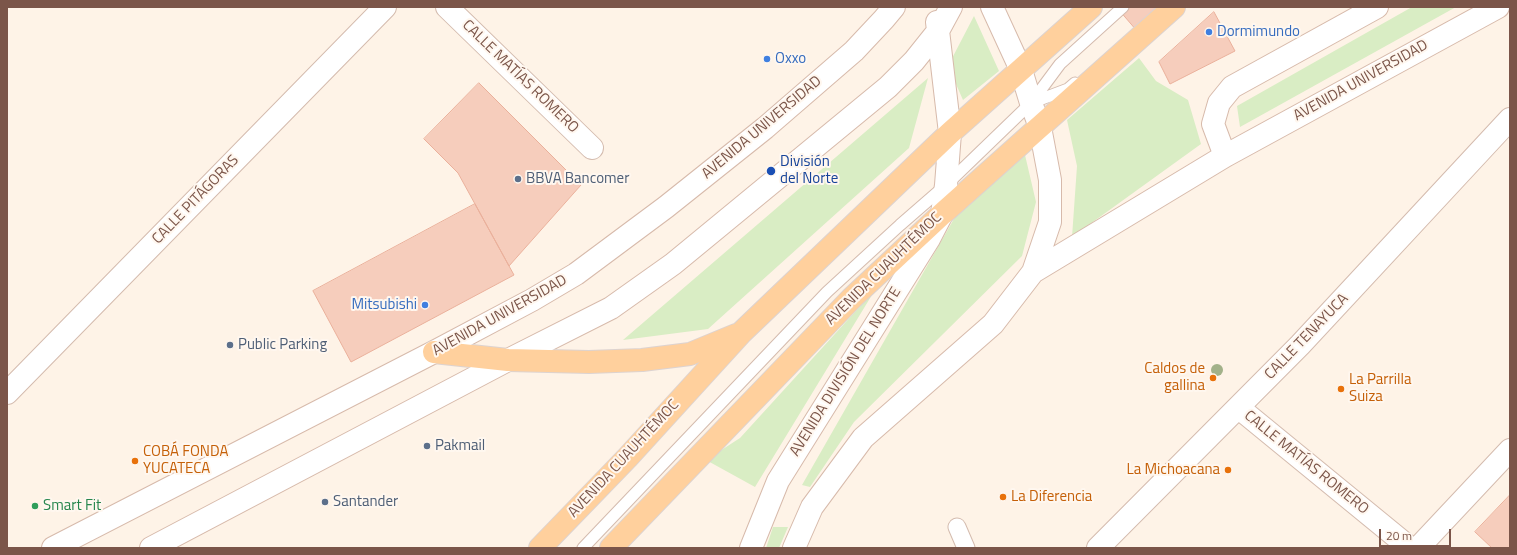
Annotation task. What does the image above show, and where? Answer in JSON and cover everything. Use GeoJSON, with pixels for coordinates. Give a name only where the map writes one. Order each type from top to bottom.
{"type":"FeatureCollection","features":[{"type":"Feature","properties":{"kind":"main road","name":"CALLE PITÁGORAS"},"geometry":{"type":"LineString","coordinates":[[7,393],[385,7]]}},
{"type":"Feature","properties":{"kind":"main road","name":"CALLE MATÍAS ROMERO"},"geometry":{"type":"LineString","coordinates":[[447,7],[592,148]]}},
{"type":"Feature","properties":{"kind":"main road","name":"AVENIDA UNIVERSIDAD"},"geometry":{"type":"LineString","coordinates":[[53,548],[434,352],[532,300],[576,274],[636,230],[765,128],[854,51],[894,7]]}},
{"type":"Feature","properties":{"kind":"main road","name":"AVENIDA DIVISIÓN DEL NORTE"},"geometry":{"type":"LineString","coordinates":[[751,548],[778,481],[929,239],[942,214],[950,133],[935,7]]}},
{"type":"Feature","properties":{"kind":"main road"},"geometry":{"type":"LineString","coordinates":[[151,548],[508,360],[611,308],[673,264],[888,87],[914,60],[938,31],[951,7]]}},
{"type":"Feature","properties":{"kind":"main road"},"geometry":{"type":"LineString","coordinates":[[794,548],[812,507],[864,438],[993,324],[1033,272],[1050,222],[1050,180],[1040,127],[1030,103],[1021,70],[992,7]]}},
{"type":"Feature","properties":{"kind":"main road","name":"AVENIDA CUAUHTÉMOC"},"geometry":{"type":"LineString","coordinates":[[540,548],[628,457],[742,332],[950,133],[1090,7]]}},
{"type":"Feature","properties":{"kind":"main road","name":"AVENIDA CUAUHTÉMOC"},"geometry":{"type":"LineString","coordinates":[[611,548],[852,298],[942,214],[1174,7]]}},
{"type":"Feature","properties":{"kind":"main road"},"geometry":{"type":"LineString","coordinates":[[1225,156],[1213,124],[1219,103],[1232,87],[1377,7]]}},
{"type":"Feature","properties":{"kind":"main road","name":"AVENIDA UNIVERSIDAD"},"geometry":{"type":"LineString","coordinates":[[1033,272],[1225,156],[1498,7]]}},
{"type":"Feature","properties":{"kind":"main road","name":"CALLE TENAYUCA"},"geometry":{"type":"LineString","coordinates":[[1098,548],[1300,345],[1510,119]]}},
{"type":"Feature","properties":{"kind":"main road"},"geometry":{"type":"LineString","coordinates":[[434,352],[508,360],[589,362],[642,360],[690,354],[742,332]]}},
{"type":"Feature","properties":{"kind":"main road","name":"CALLE MATÍAS ROMERO"},"geometry":{"type":"LineString","coordinates":[[1239,408],[1410,548]]}},
{"type":"Feature","properties":{"kind":"main road"},"geometry":{"type":"LineString","coordinates":[[1418,548],[1510,450]]}},
{"type":"Feature","properties":{"kind":"street"},"geometry":{"type":"LineString","coordinates":[[957,527],[966,548]]}},
{"type":"Feature","properties":{"kind":"lane"},"geometry":{"type":"LineString","coordinates":[[583,548],[827,292],[946,185],[1030,103],[1060,64],[1123,7]]}},
{"type":"Feature","properties":{"kind":"lane"},"geometry":{"type":"LineString","coordinates":[[1030,103],[1068,89],[1160,7]]}},
{"type":"Feature","properties":{"kind":"green space"},"geometry":{"type":"Polygon","coordinates":[[[1412,7],[1456,7],[1240,127],[1237,106],[1412,7]]]}},
{"type":"Feature","properties":{"kind":"green space"},"geometry":{"type":"Polygon","coordinates":[[[974,16],[999,71],[963,100],[948,66],[974,16]]]}},
{"type":"Feature","properties":{"kind":"green space"},"geometry":{"type":"Polygon","coordinates":[[[1139,58],[1156,81],[1188,100],[1201,144],[1072,237],[1077,166],[1067,120],[1139,58]]]}},
{"type":"Feature","properties":{"kind":"green space"},"geometry":{"type":"Polygon","coordinates":[[[928,78],[909,148],[708,329],[623,340],[928,78]]]}},
{"type":"Feature","properties":{"kind":"green space"},"geometry":{"type":"Polygon","coordinates":[[[1025,155],[1036,202],[1022,256],[854,422],[810,487],[802,485],[959,210],[1025,155]]]}},
{"type":"Feature","properties":{"kind":"green space"},"geometry":{"type":"Polygon","coordinates":[[[875,290],[755,487],[706,460],[740,438],[875,290]]]}},
{"type":"Feature","properties":{"kind":"green space"},"geometry":{"type":"Polygon","coordinates":[[[773,527],[788,527],[779,548],[766,548],[773,527]]]}},
{"type":"Feature","properties":{"kind":"building"},"geometry":{"type":"Polygon","coordinates":[[[1123,7],[1163,7],[1137,31],[1119,10],[1123,7]]]}},
{"type":"Feature","properties":{"kind":"building","name":"Dormimundo"},"geometry":{"type":"Polygon","coordinates":[[[1214,12],[1235,51],[1170,84],[1159,62],[1214,12]]]}},
{"type":"Feature","properties":{"kind":"building","name":"BBVA Bancomer"},"geometry":{"type":"Polygon","coordinates":[[[479,83],[581,185],[509,266],[458,173],[424,139],[479,83]]]}},
{"type":"Feature","properties":{"kind":"building"},"geometry":{"type":"Polygon","coordinates":[[[475,204],[514,275],[351,362],[313,291],[475,204]]]}},
{"type":"Feature","properties":{"kind":"building"},"geometry":{"type":"Polygon","coordinates":[[[1510,495],[1510,548],[1492,548],[1475,532],[1510,495]]]}},
{"type":"Feature","properties":{"kind":"place","name":"Dormimundo"},"geometry":{"type":"Point","coordinates":[1209,32]}},
{"type":"Feature","properties":{"kind":"place","name":"Oxxo"},"geometry":{"type":"Point","coordinates":[767,59]}},
{"type":"Feature","properties":{"kind":"place","name":"División del Norte"},"geometry":{"type":"Point","coordinates":[771,171]}},
{"type":"Feature","properties":{"kind":"place","name":"BBVA Bancomer"},"geometry":{"type":"Point","coordinates":[518,179]}},
{"type":"Feature","properties":{"kind":"place","name":"Mitsubishi"},"geometry":{"type":"Point","coordinates":[425,305]}},
{"type":"Feature","properties":{"kind":"place","name":"Public Parking"},"geometry":{"type":"Point","coordinates":[230,345]}},
{"type":"Feature","properties":{"kind":"place","name":"Caldos de gallina"},"geometry":{"type":"Point","coordinates":[1213,378]}},
{"type":"Feature","properties":{"kind":"place","name":"La Parrilla Suiza"},"geometry":{"type":"Point","coordinates":[1341,389]}},
{"type":"Feature","properties":{"kind":"place","name":"Pakmail"},"geometry":{"type":"Point","coordinates":[427,446]}},
{"type":"Feature","properties":{"kind":"place","name":"COBÁ FONDA YUCATECA"},"geometry":{"type":"Point","coordinates":[135,461]}},
{"type":"Feature","properties":{"kind":"place","name":"La Michoacana"},"geometry":{"type":"Point","coordinates":[1228,470]}},
{"type":"Feature","properties":{"kind":"place","name":"La Diferencia"},"geometry":{"type":"Point","coordinates":[1003,497]}},
{"type":"Feature","properties":{"kind":"place","name":"Santander"},"geometry":{"type":"Point","coordinates":[325,502]}},
{"type":"Feature","properties":{"kind":"place","name":"Smart Fit"},"geometry":{"type":"Point","coordinates":[35,506]}}]}
